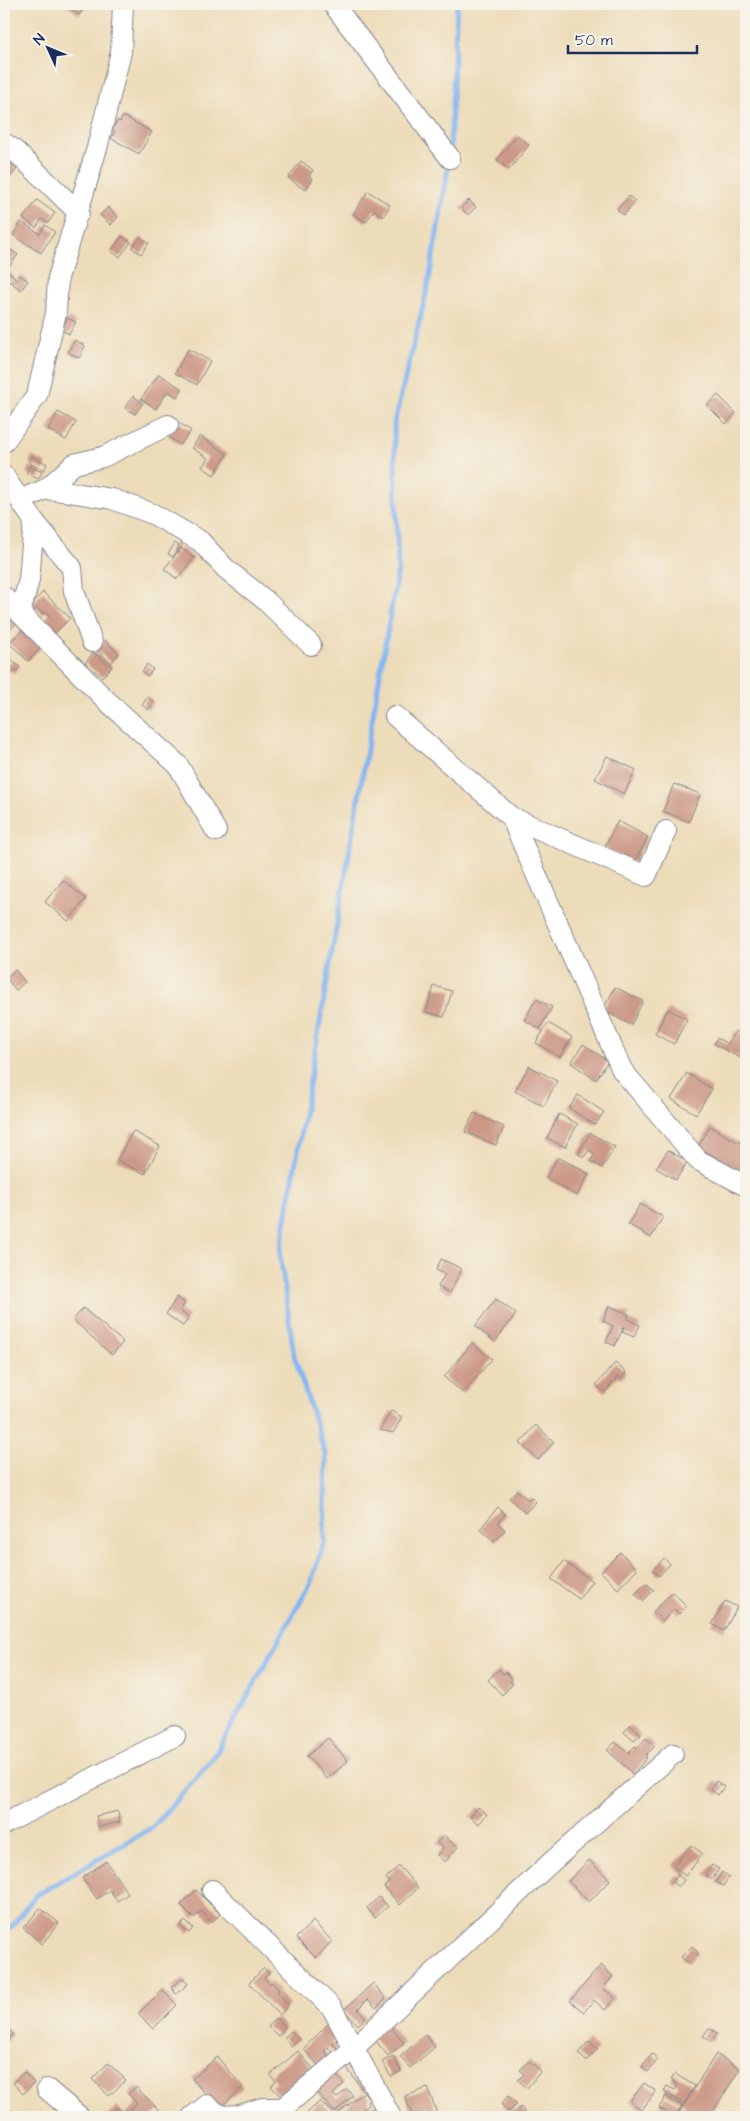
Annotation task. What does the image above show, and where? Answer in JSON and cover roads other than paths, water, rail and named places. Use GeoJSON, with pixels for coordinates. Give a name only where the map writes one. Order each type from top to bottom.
{"type":"FeatureCollection","features":[{"type":"Feature","properties":{"kind":"street"},"geometry":{"type":"LineString","coordinates":[[4,442],[37,395],[56,313],[58,278],[79,214],[121,52],[123,4]]}},
{"type":"Feature","properties":{"kind":"street"},"geometry":{"type":"LineString","coordinates":[[333,4],[450,158]]}},
{"type":"Feature","properties":{"kind":"street"},"geometry":{"type":"LineString","coordinates":[[4,143],[14,150],[79,214]]}},
{"type":"Feature","properties":{"kind":"street"},"geometry":{"type":"LineString","coordinates":[[20,500],[46,489],[74,464],[103,457],[168,425]]}},
{"type":"Feature","properties":{"kind":"street"},"geometry":{"type":"LineString","coordinates":[[4,476],[34,520],[72,568],[74,590],[92,642]]}},
{"type":"Feature","properties":{"kind":"street"},"geometry":{"type":"LineString","coordinates":[[46,489],[112,498],[153,514],[200,541],[226,569],[265,600],[311,645]]}},
{"type":"Feature","properties":{"kind":"street"},"geometry":{"type":"LineString","coordinates":[[20,613],[29,580],[34,520]]}},
{"type":"Feature","properties":{"kind":"street"},"geometry":{"type":"LineString","coordinates":[[4,597],[107,701],[178,764],[216,831]]}},
{"type":"Feature","properties":{"kind":"street"},"geometry":{"type":"LineString","coordinates":[[395,716],[511,817],[646,876],[666,831]]}},
{"type":"Feature","properties":{"kind":"street"},"geometry":{"type":"LineString","coordinates":[[511,817],[622,1070],[698,1160],[746,1186]]}},
{"type":"Feature","properties":{"kind":"street"},"geometry":{"type":"LineString","coordinates":[[4,1824],[175,1736]]}},
{"type":"Feature","properties":{"kind":"street"},"geometry":{"type":"LineString","coordinates":[[192,2117],[207,2106],[221,2116],[240,2115],[262,2108],[279,2113],[353,2049],[548,1866],[673,1754]]}},
{"type":"Feature","properties":{"kind":"street"},"geometry":{"type":"LineString","coordinates":[[212,1890],[332,2008],[391,2117]]}},
{"type":"Feature","properties":{"kind":"street"},"geometry":{"type":"LineString","coordinates":[[47,2089],[80,2117]]}},
{"type":"Feature","properties":{"kind":"waterway"},"geometry":{"type":"LineString","coordinates":[[450,148],[457,4]]}},
{"type":"Feature","properties":{"kind":"waterway"},"geometry":{"type":"LineString","coordinates":[[4,1937],[35,1896],[153,1827],[214,1757],[311,1582],[324,1542],[326,1456],[294,1355],[280,1254],[398,570],[394,423],[428,286],[449,162]]}}]}
